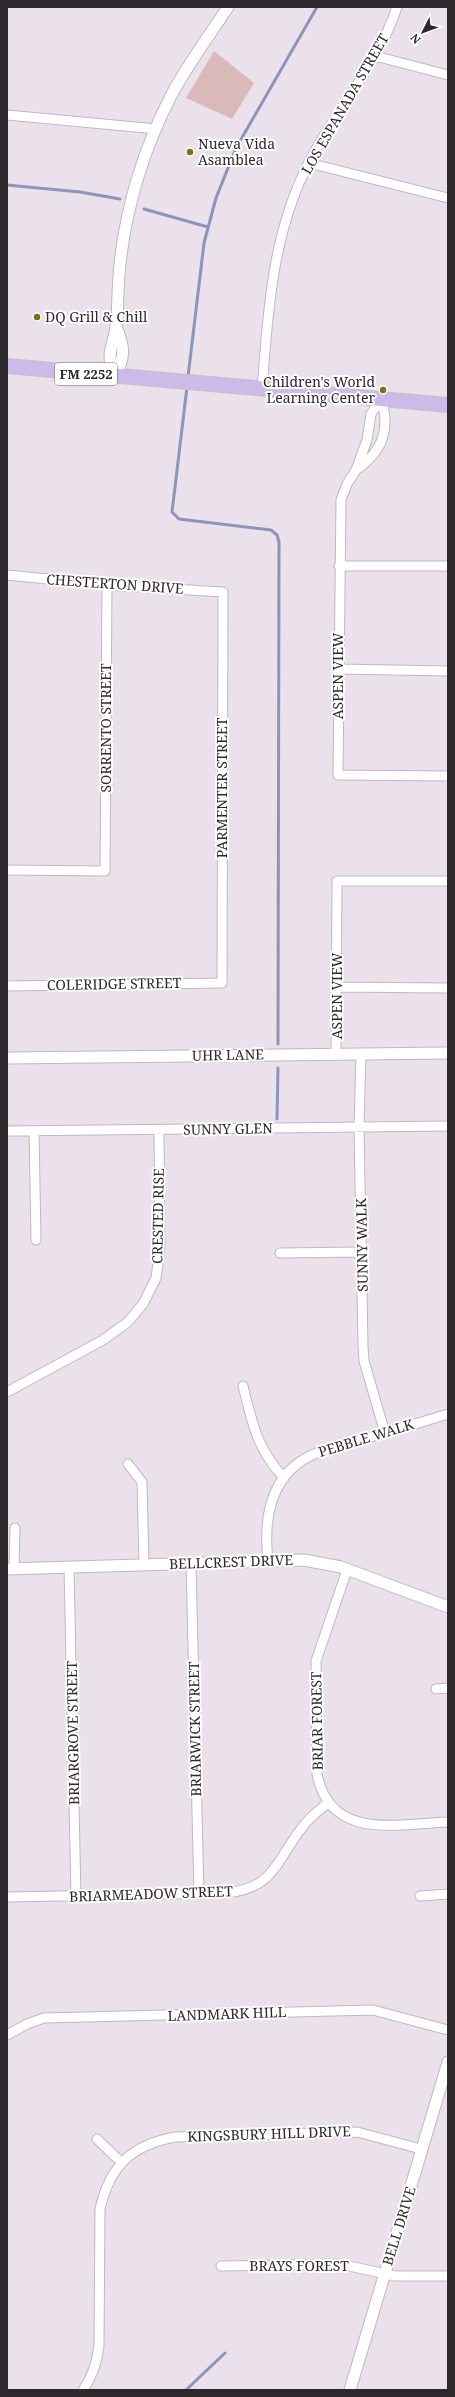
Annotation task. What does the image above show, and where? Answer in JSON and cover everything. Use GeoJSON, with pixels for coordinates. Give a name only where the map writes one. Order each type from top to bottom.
{"type":"FeatureCollection","features":[{"type":"Feature","properties":{"kind":"main road","name":"FM 2252"},"geometry":{"type":"LineString","coordinates":[[7,367],[448,405]]}},
{"type":"Feature","properties":{"kind":"street"},"geometry":{"type":"LineString","coordinates":[[114,377],[123,359],[123,344],[117,329],[120,264],[125,230],[134,193],[157,129],[176,87],[228,7]]}},
{"type":"Feature","properties":{"kind":"street","name":"LOS ESPANADA STREET"},"geometry":{"type":"LineString","coordinates":[[262,389],[269,297],[276,256],[290,207],[309,163],[324,135],[375,56],[397,7]]}},
{"type":"Feature","properties":{"kind":"street"},"geometry":{"type":"LineString","coordinates":[[375,56],[448,75]]}},
{"type":"Feature","properties":{"kind":"street"},"geometry":{"type":"LineString","coordinates":[[7,115],[157,129]]}},
{"type":"Feature","properties":{"kind":"street"},"geometry":{"type":"LineString","coordinates":[[309,163],[448,198]]}},
{"type":"Feature","properties":{"kind":"street","name":"ASPEN VIEW"},"geometry":{"type":"LineString","coordinates":[[381,399],[372,414],[367,440],[356,470],[342,494],[338,669],[338,775],[448,776]]}},
{"type":"Feature","properties":{"kind":"street","name":"ASPEN VIEW"},"geometry":{"type":"LineString","coordinates":[[356,470],[374,456],[380,446],[386,416],[381,399]]}},
{"type":"Feature","properties":{"kind":"street"},"geometry":{"type":"LineString","coordinates":[[340,566],[448,566]]}},
{"type":"Feature","properties":{"kind":"street","name":"CHESTERTON DRIVE"},"geometry":{"type":"LineString","coordinates":[[7,575],[106,585],[223,592]]}},
{"type":"Feature","properties":{"kind":"street","name":"SORRENTO STREET"},"geometry":{"type":"LineString","coordinates":[[7,870],[105,871],[106,585]]}},
{"type":"Feature","properties":{"kind":"street","name":"PARMENTER STREET"},"geometry":{"type":"LineString","coordinates":[[222,983],[223,592]]}},
{"type":"Feature","properties":{"kind":"street"},"geometry":{"type":"LineString","coordinates":[[338,669],[448,671]]}},
{"type":"Feature","properties":{"kind":"street","name":"ASPEN VIEW"},"geometry":{"type":"LineString","coordinates":[[336,1054],[337,881],[448,881]]}},
{"type":"Feature","properties":{"kind":"street","name":"COLERIDGE STREET"},"geometry":{"type":"LineString","coordinates":[[7,986],[222,983]]}},
{"type":"Feature","properties":{"kind":"street"},"geometry":{"type":"LineString","coordinates":[[337,987],[448,988]]}},
{"type":"Feature","properties":{"kind":"street","name":"UHR LANE"},"geometry":{"type":"LineString","coordinates":[[7,1058],[448,1053]]}},
{"type":"Feature","properties":{"kind":"street","name":"SUNNY WALK"},"geometry":{"type":"LineString","coordinates":[[361,1054],[360,1128],[364,1362],[385,1433]]}},
{"type":"Feature","properties":{"kind":"street","name":"SUNNY GLEN"},"geometry":{"type":"LineString","coordinates":[[7,1131],[448,1126]]}},
{"type":"Feature","properties":{"kind":"street","name":"CRESTED RISE"},"geometry":{"type":"LineString","coordinates":[[7,1392],[114,1333],[128,1322],[143,1304],[156,1278],[160,1254],[159,1130]]}},
{"type":"Feature","properties":{"kind":"street"},"geometry":{"type":"LineString","coordinates":[[34,1131],[36,1240]]}},
{"type":"Feature","properties":{"kind":"street"},"geometry":{"type":"LineString","coordinates":[[280,1253],[362,1252]]}},
{"type":"Feature","properties":{"kind":"street"},"geometry":{"type":"LineString","coordinates":[[243,1386],[260,1447],[268,1461],[284,1478]]}},
{"type":"Feature","properties":{"kind":"street","name":"PEBBLE WALK"},"geometry":{"type":"LineString","coordinates":[[268,1561],[265,1537],[272,1497],[284,1478],[297,1464],[319,1451],[448,1414]]}},
{"type":"Feature","properties":{"kind":"street"},"geometry":{"type":"LineString","coordinates":[[128,1464],[142,1482],[144,1565]]}},
{"type":"Feature","properties":{"kind":"street"},"geometry":{"type":"LineString","coordinates":[[11,1569],[15,1528]]}},
{"type":"Feature","properties":{"kind":"street","name":"BELLCREST DRIVE"},"geometry":{"type":"LineString","coordinates":[[11,1569],[268,1561],[315,1561],[347,1570],[448,1607]]}},
{"type":"Feature","properties":{"kind":"street","name":"BRIARWICK STREET"},"geometry":{"type":"LineString","coordinates":[[191,1564],[199,1894]]}},
{"type":"Feature","properties":{"kind":"street","name":"BRIARGROVE STREET"},"geometry":{"type":"LineString","coordinates":[[70,1568],[76,1897]]}},
{"type":"Feature","properties":{"kind":"street","name":"BRIAR FOREST"},"geometry":{"type":"LineString","coordinates":[[328,1803],[320,1789],[317,1774],[315,1672],[316,1661],[347,1570]]}},
{"type":"Feature","properties":{"kind":"street"},"geometry":{"type":"LineString","coordinates":[[436,1689],[448,1688]]}},
{"type":"Feature","properties":{"kind":"street"},"geometry":{"type":"LineString","coordinates":[[328,1803],[343,1816],[354,1822],[371,1825],[448,1822]]}},
{"type":"Feature","properties":{"kind":"street","name":"BRIARMEADOW STREET"},"geometry":{"type":"LineString","coordinates":[[7,1897],[76,1897],[232,1893],[259,1883],[279,1864],[306,1822],[328,1803]]}},
{"type":"Feature","properties":{"kind":"street"},"geometry":{"type":"LineString","coordinates":[[420,1896],[448,1894]]}},
{"type":"Feature","properties":{"kind":"street","name":"LANDMARK HILL"},"geometry":{"type":"LineString","coordinates":[[7,2035],[27,2024],[44,2018],[373,2010],[448,2030]]}},
{"type":"Feature","properties":{"kind":"street","name":"BELL DRIVE"},"geometry":{"type":"LineString","coordinates":[[350,2390],[448,2062]]}},
{"type":"Feature","properties":{"kind":"street","name":"KINGSBURY HILL DRIVE"},"geometry":{"type":"LineString","coordinates":[[83,2390],[90,2381],[97,2362],[99,2346],[100,2209],[112,2175],[122,2163],[146,2144],[176,2137],[357,2132],[421,2149]]}},
{"type":"Feature","properties":{"kind":"street"},"geometry":{"type":"LineString","coordinates":[[97,2138],[122,2163]]}},
{"type":"Feature","properties":{"kind":"street","name":"BRAYS FOREST"},"geometry":{"type":"LineString","coordinates":[[221,2266],[340,2264],[384,2274],[410,2277],[448,2276]]}},
{"type":"Feature","properties":{"kind":"shaded area"},"geometry":{"type":"Polygon","coordinates":[[[214,51],[254,83],[232,119],[186,98],[214,51]]]}},
{"type":"Feature","properties":{"kind":"waterway"},"geometry":{"type":"LineString","coordinates":[[188,377],[204,243],[216,198],[236,148],[317,7]]}},
{"type":"Feature","properties":{"kind":"waterway"},"geometry":{"type":"LineString","coordinates":[[7,185],[80,192],[120,199]]}},
{"type":"Feature","properties":{"kind":"waterway"},"geometry":{"type":"LineString","coordinates":[[144,209],[208,227]]}},
{"type":"Feature","properties":{"kind":"waterway"},"geometry":{"type":"LineString","coordinates":[[187,387],[172,512],[179,519],[271,530],[277,535],[279,542],[278,1044]]}},
{"type":"Feature","properties":{"kind":"waterway"},"geometry":{"type":"LineString","coordinates":[[277,1119],[278,1068]]}},
{"type":"Feature","properties":{"kind":"waterway"},"geometry":{"type":"LineString","coordinates":[[186,2390],[225,2353]]}},
{"type":"Feature","properties":{"kind":"place","name":"Nueva Vida Asamblea"},"geometry":{"type":"Point","coordinates":[190,152]}},
{"type":"Feature","properties":{"kind":"place","name":"DQ Grill & Chill"},"geometry":{"type":"Point","coordinates":[37,317]}},
{"type":"Feature","properties":{"kind":"place","name":"Children's World Learning Center"},"geometry":{"type":"Point","coordinates":[383,390]}}]}
